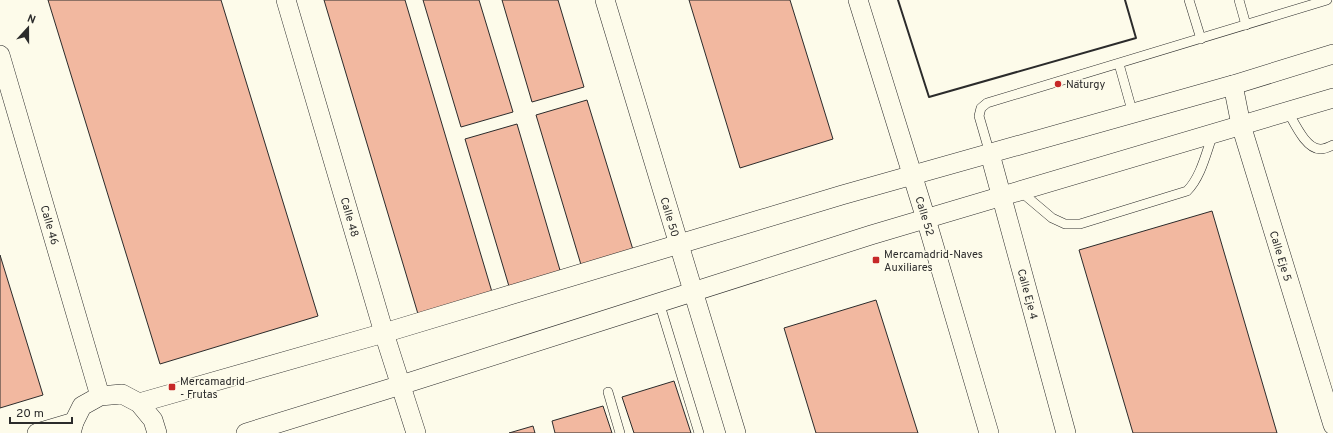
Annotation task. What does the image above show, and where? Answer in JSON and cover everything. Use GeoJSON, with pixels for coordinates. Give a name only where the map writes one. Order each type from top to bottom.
{"type":"FeatureCollection","features":[{"type":"Feature","properties":{"kind":"street","name":"Calle 48"},"geometry":{"type":"LineString","coordinates":[[286,0],[384,333],[416,433]]}},
{"type":"Feature","properties":{"kind":"street","name":"Calle 50"},"geometry":{"type":"LineString","coordinates":[[605,0],[736,433]]}},
{"type":"Feature","properties":{"kind":"street","name":"Calle 52"},"geometry":{"type":"LineString","coordinates":[[858,0],[913,175],[989,433]]}},
{"type":"Feature","properties":{"kind":"street"},"geometry":{"type":"LineString","coordinates":[[139,403],[384,333],[913,175],[1133,114],[1333,54]]}},
{"type":"Feature","properties":{"kind":"street","name":"Calle 46"},"geometry":{"type":"LineString","coordinates":[[0,55],[100,396]]}},
{"type":"Feature","properties":{"kind":"street","name":"Calle Eje 5"},"geometry":{"type":"LineString","coordinates":[[1232,85],[1241,125],[1333,425]]}},
{"type":"Feature","properties":{"kind":"street"},"geometry":{"type":"LineString","coordinates":[[246,433],[693,291],[926,219],[1333,98]]}},
{"type":"Feature","properties":{"kind":"street","name":"Calle Eje 4"},"geometry":{"type":"LineString","coordinates":[[990,154],[1066,433]]}},
{"type":"Feature","properties":{"kind":"street"},"geometry":{"type":"LineString","coordinates":[[37,433],[72,427],[82,406],[100,396],[122,394],[139,403],[152,420],[157,433]]}},
{"type":"Feature","properties":{"kind":"lane"},"geometry":{"type":"LineString","coordinates":[[1189,0],[1201,39]]}},
{"type":"Feature","properties":{"kind":"lane"},"geometry":{"type":"LineString","coordinates":[[1239,0],[1246,25]]}},
{"type":"Feature","properties":{"kind":"lane"},"geometry":{"type":"LineString","coordinates":[[990,154],[979,116],[981,108],[987,103],[1326,0]]}},
{"type":"Feature","properties":{"kind":"lane"},"geometry":{"type":"LineString","coordinates":[[1119,64],[1133,114]]}},
{"type":"Feature","properties":{"kind":"lane"},"geometry":{"type":"LineString","coordinates":[[1288,112],[1306,141],[1313,147],[1320,149],[1333,145]]}},
{"type":"Feature","properties":{"kind":"lane"},"geometry":{"type":"LineString","coordinates":[[1020,191],[1052,218],[1065,224],[1080,224],[1187,191],[1198,176],[1213,134]]}},
{"type":"Feature","properties":{"kind":"lane"},"geometry":{"type":"LineString","coordinates":[[659,302],[699,433]]}},
{"type":"Feature","properties":{"kind":"lane"},"geometry":{"type":"LineString","coordinates":[[608,392],[620,433]]}},
{"type":"Feature","properties":{"kind":"building"},"geometry":{"type":"Polygon","coordinates":[[[48,0],[221,0],[318,316],[160,364],[48,0]]]}},
{"type":"Feature","properties":{"kind":"building"},"geometry":{"type":"Polygon","coordinates":[[[324,0],[405,0],[492,292],[418,314],[324,0]]]}},
{"type":"Feature","properties":{"kind":"building"},"geometry":{"type":"Polygon","coordinates":[[[423,0],[479,0],[513,112],[461,127],[423,0]]]}},
{"type":"Feature","properties":{"kind":"building"},"geometry":{"type":"Polygon","coordinates":[[[502,0],[558,0],[584,87],[532,102],[502,0]]]}},
{"type":"Feature","properties":{"kind":"building"},"geometry":{"type":"Polygon","coordinates":[[[689,0],[790,0],[833,139],[740,168],[689,0]]]}},
{"type":"Feature","properties":{"kind":"building"},"geometry":{"type":"Polygon","coordinates":[[[587,100],[634,253],[582,268],[536,115],[587,100]]]}},
{"type":"Feature","properties":{"kind":"building"},"geometry":{"type":"Polygon","coordinates":[[[517,124],[562,277],[511,293],[465,139],[517,124]]]}},
{"type":"Feature","properties":{"kind":"building"},"geometry":{"type":"Polygon","coordinates":[[[1212,211],[1277,433],[1133,433],[1079,250],[1212,211]]]}},
{"type":"Feature","properties":{"kind":"building"},"geometry":{"type":"Polygon","coordinates":[[[0,255],[43,395],[0,408],[0,255]]]}},
{"type":"Feature","properties":{"kind":"building"},"geometry":{"type":"Polygon","coordinates":[[[876,300],[918,433],[816,433],[784,328],[876,300]]]}},
{"type":"Feature","properties":{"kind":"building"},"geometry":{"type":"Polygon","coordinates":[[[674,381],[691,433],[634,433],[622,397],[674,381]]]}},
{"type":"Feature","properties":{"kind":"building"},"geometry":{"type":"Polygon","coordinates":[[[603,406],[612,433],[555,433],[552,421],[603,406]]]}},
{"type":"Feature","properties":{"kind":"building"},"geometry":{"type":"Polygon","coordinates":[[[533,426],[535,433],[509,433],[533,426]]]}},
{"type":"Feature","properties":{"kind":"wall"},"geometry":{"type":"LineString","coordinates":[[898,0],[929,97],[1136,38],[1125,0]]}},
{"type":"Feature","properties":{"kind":"place","name":"Naturgy"},"geometry":{"type":"Point","coordinates":[1058,84]}},
{"type":"Feature","properties":{"kind":"place","name":"Mercamadrid-Naves Auxiliares"},"geometry":{"type":"Point","coordinates":[876,260]}},
{"type":"Feature","properties":{"kind":"place","name":"Mercamadrid - Frutas"},"geometry":{"type":"Point","coordinates":[172,387]}}]}
